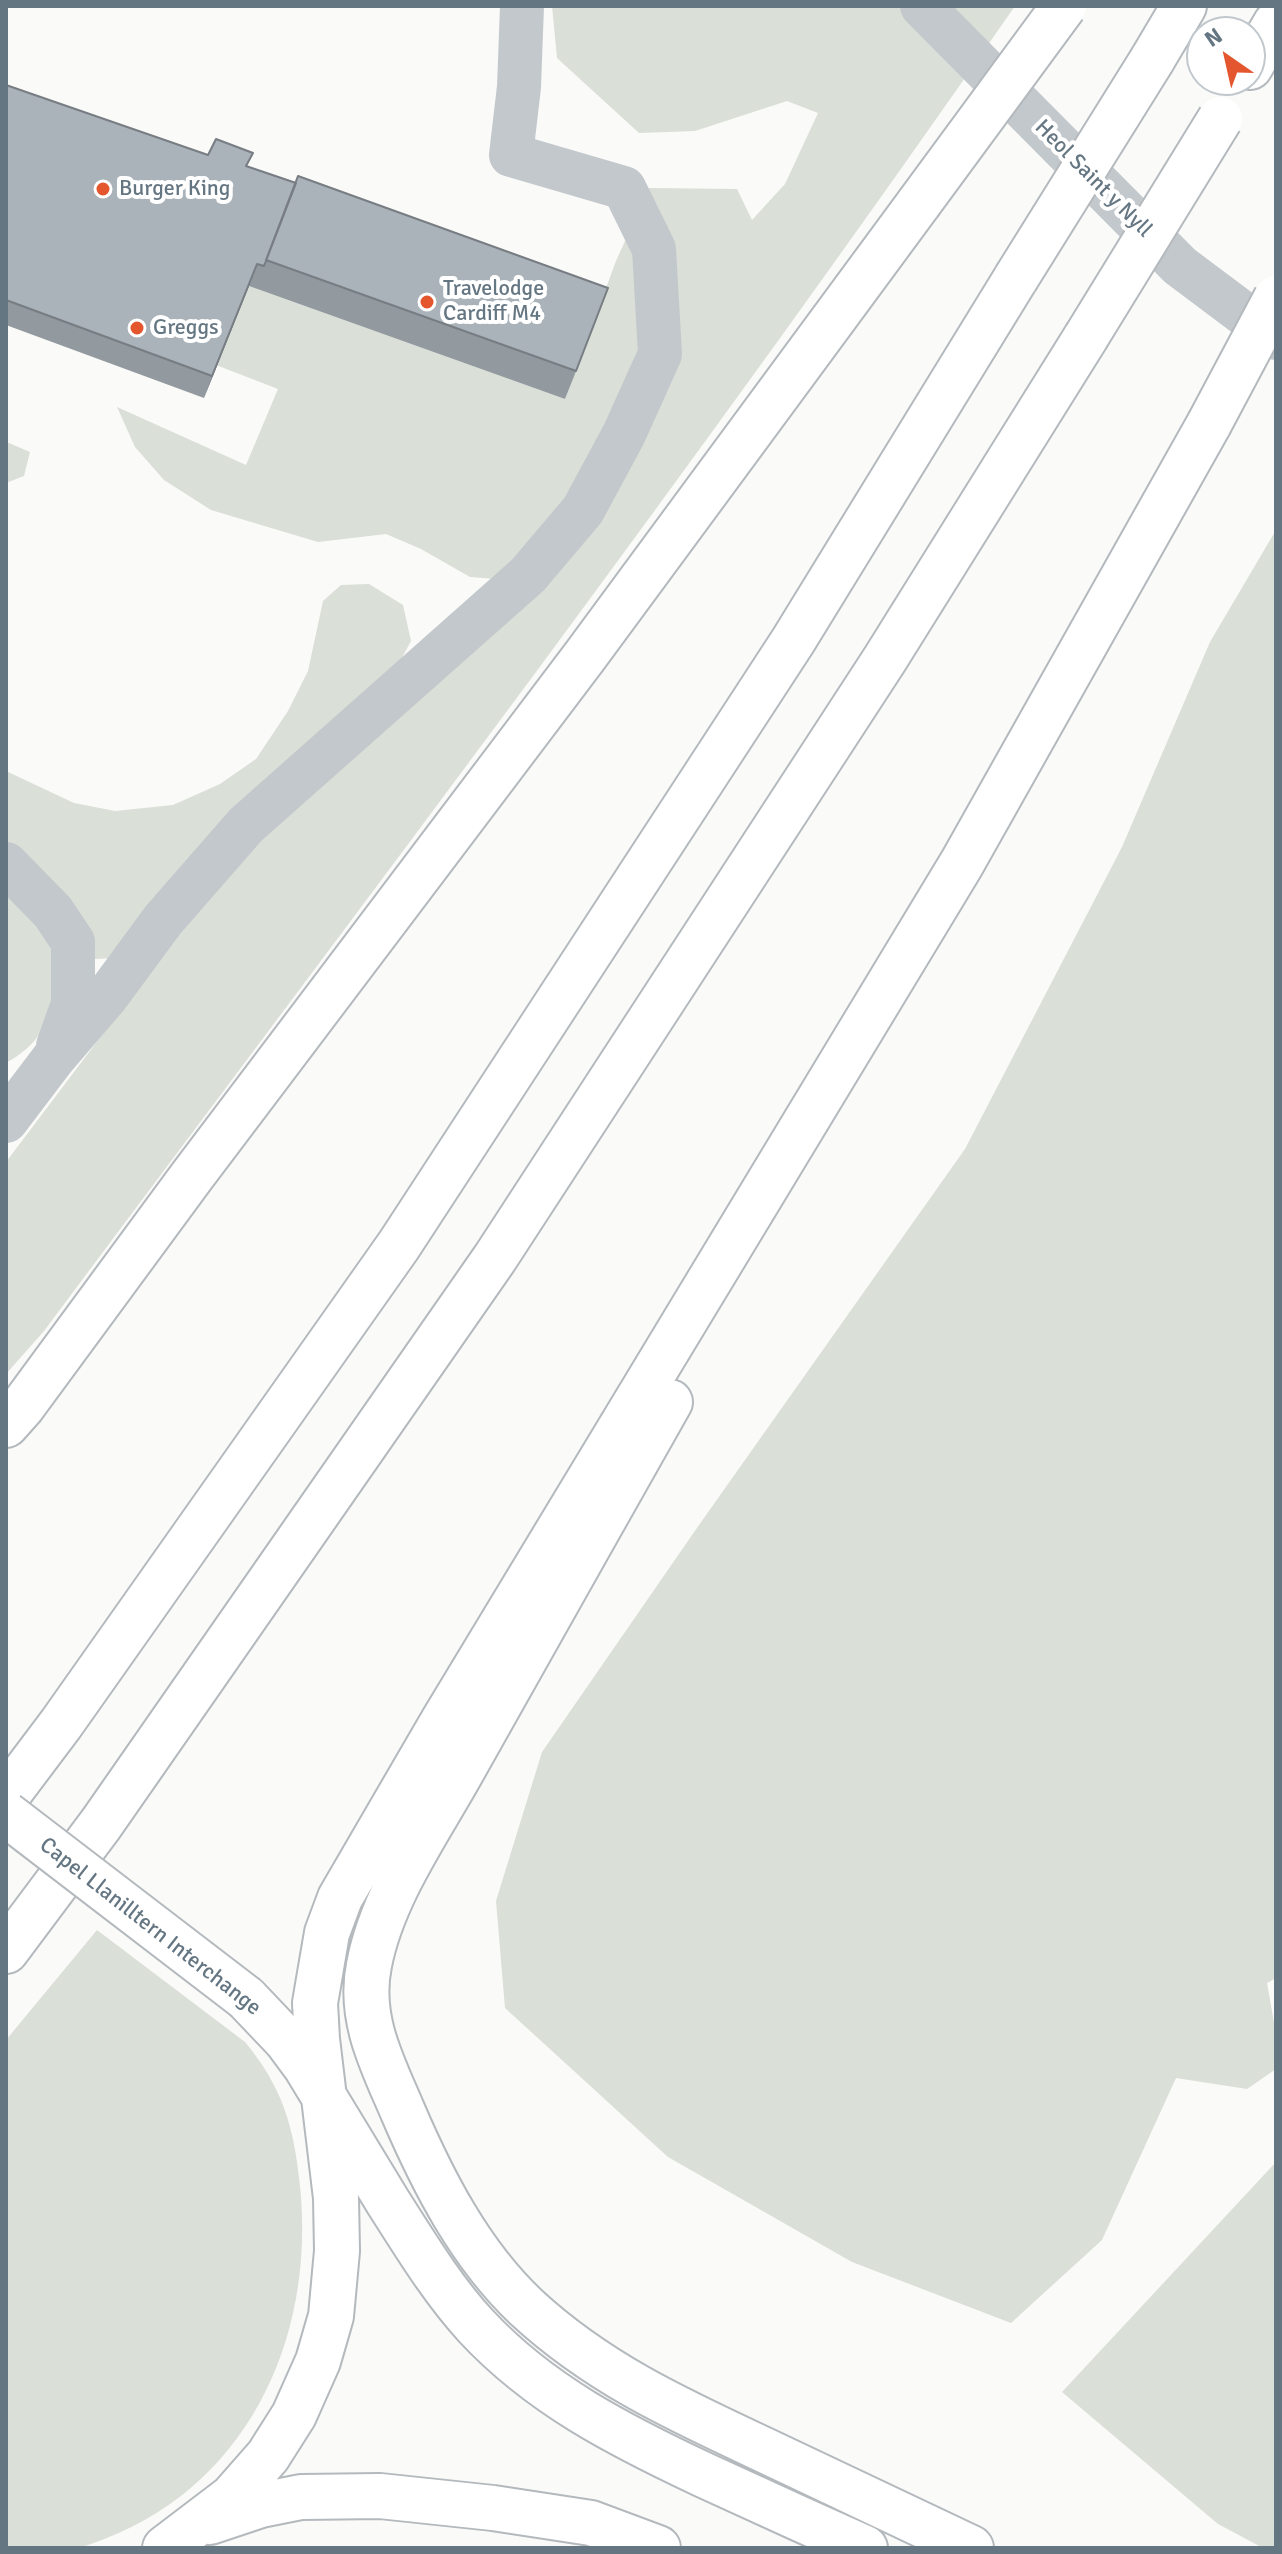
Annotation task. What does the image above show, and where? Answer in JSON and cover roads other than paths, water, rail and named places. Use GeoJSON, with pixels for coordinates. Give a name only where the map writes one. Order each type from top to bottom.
{"type":"FeatureCollection","features":[{"type":"Feature","properties":{"kind":"highway"},"geometry":{"type":"LineString","coordinates":[[6,1425],[585,656],[1064,6]]}},
{"type":"Feature","properties":{"kind":"highway"},"geometry":{"type":"LineString","coordinates":[[6,1797],[71,1711],[399,1245],[793,641],[1184,6]]}},
{"type":"Feature","properties":{"kind":"highway"},"geometry":{"type":"LineString","coordinates":[[6,1951],[101,1824],[520,1221],[885,659],[1233,96]]}},
{"type":"Feature","properties":{"kind":"highway"},"geometry":{"type":"LineString","coordinates":[[865,2548],[632,2441],[588,2417],[547,2389],[476,2326],[448,2292],[410,2236],[324,2097],[315,2003],[327,1933],[340,1898],[459,1695],[962,863],[1209,424],[1276,298]]}},
{"type":"Feature","properties":{"kind":"highway"},"geometry":{"type":"LineString","coordinates":[[858,1037],[692,1364],[407,1869],[383,1918],[368,1966],[365,2002],[371,2037],[441,2193],[466,2234],[524,2305],[605,2370],[659,2401],[971,2548]]}},
{"type":"Feature","properties":{"kind":"highway","name":"Capel Llanilltern Interchange"},"geometry":{"type":"LineString","coordinates":[[6,1814],[246,1998],[286,2040],[324,2097],[336,2198],[337,2251],[331,2316],[318,2361],[294,2415],[268,2456],[232,2497],[181,2537]]}},
{"type":"Feature","properties":{"kind":"highway"},"geometry":{"type":"LineString","coordinates":[[181,2537],[261,2505],[301,2497],[380,2496],[493,2508],[591,2523],[658,2548]]}},
{"type":"Feature","properties":{"kind":"street"},"geometry":{"type":"LineString","coordinates":[[33,1074],[107,996],[163,920],[246,825],[528,575],[583,510],[624,434],[660,354],[654,249],[624,188],[511,155],[519,87],[522,6]]}},
{"type":"Feature","properties":{"kind":"street","name":"Heol Saint y Nyll"},"geometry":{"type":"LineString","coordinates":[[922,6],[1180,266],[1276,338]]}},
{"type":"Feature","properties":{"kind":"street"},"geometry":{"type":"LineString","coordinates":[[6,864],[53,912],[73,942],[73,1004],[6,1121]]}},
{"type":"Feature","properties":{"kind":"place","name":"Burger King"},"geometry":{"type":"Point","coordinates":[103,189]}},
{"type":"Feature","properties":{"kind":"place","name":"Travelodge Cardiff M4"},"geometry":{"type":"Point","coordinates":[427,302]}},
{"type":"Feature","properties":{"kind":"place","name":"Greggs"},"geometry":{"type":"Point","coordinates":[137,328]}}]}
